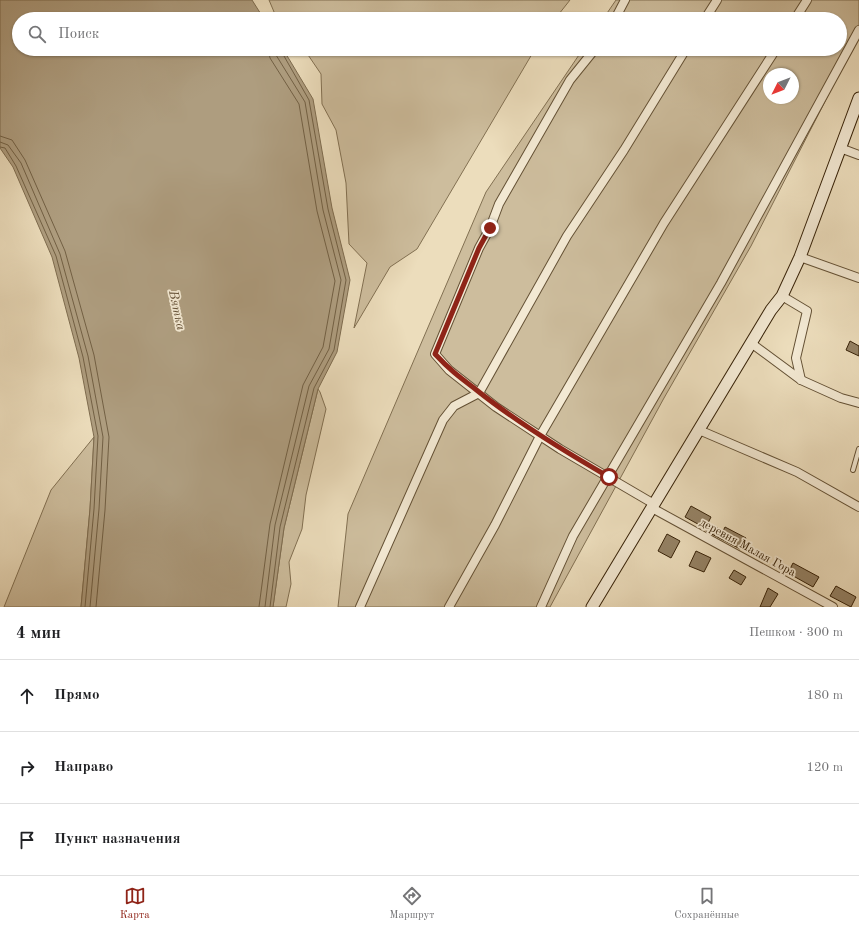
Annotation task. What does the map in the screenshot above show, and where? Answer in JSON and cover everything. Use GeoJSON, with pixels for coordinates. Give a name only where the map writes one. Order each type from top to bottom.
{"type":"FeatureCollection","features":[{"type":"Feature","properties":{"kind":"street"},"geometry":{"type":"LineString","coordinates":[[619,12],[625,0]]}},
{"type":"Feature","properties":{"kind":"street"},"geometry":{"type":"LineString","coordinates":[[709,12],[717,0]]}},
{"type":"Feature","properties":{"kind":"street"},"geometry":{"type":"LineString","coordinates":[[799,12],[807,0]]}},
{"type":"Feature","properties":{"kind":"street"},"geometry":{"type":"LineString","coordinates":[[847,55],[859,30]]}},
{"type":"Feature","properties":{"kind":"street","name":"деревня Малая Гора"},"geometry":{"type":"LineString","coordinates":[[589,56],[570,80],[499,204],[435,354],[449,370],[496,407],[540,436],[609,477],[653,506],[833,607]]}},
{"type":"Feature","properties":{"kind":"street"},"geometry":{"type":"LineString","coordinates":[[360,607],[443,420],[454,406],[479,393],[567,236],[624,150],[682,56]]}},
{"type":"Feature","properties":{"kind":"street"},"geometry":{"type":"LineString","coordinates":[[449,607],[495,525],[540,436],[664,223],[771,56]]}},
{"type":"Feature","properties":{"kind":"street"},"geometry":{"type":"LineString","coordinates":[[541,607],[573,536],[609,477],[721,283],[846,56]]}},
{"type":"Feature","properties":{"kind":"street"},"geometry":{"type":"LineString","coordinates":[[592,607],[751,343],[782,296],[800,257],[859,98]]}},
{"type":"Feature","properties":{"kind":"street"},"geometry":{"type":"LineString","coordinates":[[840,148],[859,155]]}},
{"type":"Feature","properties":{"kind":"street"},"geometry":{"type":"LineString","coordinates":[[800,257],[859,278]]}},
{"type":"Feature","properties":{"kind":"street"},"geometry":{"type":"LineString","coordinates":[[782,296],[807,311],[796,358],[801,380]]}},
{"type":"Feature","properties":{"kind":"street"},"geometry":{"type":"LineString","coordinates":[[751,343],[801,380],[841,398],[859,403]]}},
{"type":"Feature","properties":{"kind":"street"},"geometry":{"type":"LineString","coordinates":[[699,430],[797,472],[859,507]]}},
{"type":"Feature","properties":{"kind":"lane"},"geometry":{"type":"LineString","coordinates":[[853,470],[859,449]]}},
{"type":"Feature","properties":{"kind":"shaded area"},"geometry":{"type":"Polygon","coordinates":[[[269,0],[570,0],[561,12],[274,12],[269,0]]]}},
{"type":"Feature","properties":{"kind":"shaded area"},"geometry":{"type":"Polygon","coordinates":[[[616,0],[859,0],[859,35],[751,246],[664,398],[550,607],[338,607],[348,514],[486,192],[578,56],[847,56],[847,12],[608,12],[616,0]]]}},
{"type":"Feature","properties":{"kind":"shaded area"},"geometry":{"type":"Polygon","coordinates":[[[309,56],[531,56],[417,249],[390,267],[354,328],[367,263],[349,244],[346,183],[336,130],[322,104],[321,74],[309,56]]]}},
{"type":"Feature","properties":{"kind":"shaded area"},"geometry":{"type":"Polygon","coordinates":[[[318,389],[326,409],[306,495],[302,529],[289,562],[291,584],[286,607],[273,607],[284,528],[318,389]]]}},
{"type":"Feature","properties":{"kind":"shaded area"},"geometry":{"type":"Polygon","coordinates":[[[94,437],[90,509],[81,607],[4,607],[51,490],[94,437]]]}},
{"type":"Feature","properties":{"kind":"water","name":"Вятка"},"geometry":{"type":"Polygon","coordinates":[[[0,0],[252,0],[260,12],[12,12],[12,56],[287,56],[313,99],[332,208],[350,280],[337,352],[318,389],[284,528],[273,607],[81,607],[90,509],[94,437],[79,358],[52,257],[13,167],[0,148],[0,0]]]}},
{"type":"Feature","properties":{"kind":"building"},"geometry":{"type":"Polygon","coordinates":[[[850,341],[859,346],[859,356],[846,350],[850,341]]]}},
{"type":"Feature","properties":{"kind":"building"},"geometry":{"type":"Polygon","coordinates":[[[691,506],[711,517],[708,523],[723,531],[725,527],[746,538],[740,549],[706,531],[707,529],[685,517],[691,506]]]}},
{"type":"Feature","properties":{"kind":"building"},"geometry":{"type":"Polygon","coordinates":[[[667,534],[680,541],[671,558],[658,551],[667,534]]]}},
{"type":"Feature","properties":{"kind":"building"},"geometry":{"type":"Polygon","coordinates":[[[696,551],[711,558],[704,572],[689,566],[696,551]]]}},
{"type":"Feature","properties":{"kind":"building"},"geometry":{"type":"Polygon","coordinates":[[[793,563],[819,577],[813,587],[788,573],[793,563]]]}},
{"type":"Feature","properties":{"kind":"building"},"geometry":{"type":"Polygon","coordinates":[[[734,570],[746,577],[741,585],[729,578],[734,570]]]}},
{"type":"Feature","properties":{"kind":"building"},"geometry":{"type":"Polygon","coordinates":[[[836,586],[856,597],[851,607],[830,596],[836,586]]]}},
{"type":"Feature","properties":{"kind":"building"},"geometry":{"type":"Polygon","coordinates":[[[768,588],[778,594],[770,607],[760,607],[768,588]]]}},
{"type":"Feature","properties":{"kind":"route"},"geometry":{"type":"LineString","coordinates":[[490,228],[479,248],[435,354],[449,370],[496,407],[560,449],[609,477]]}}]}
